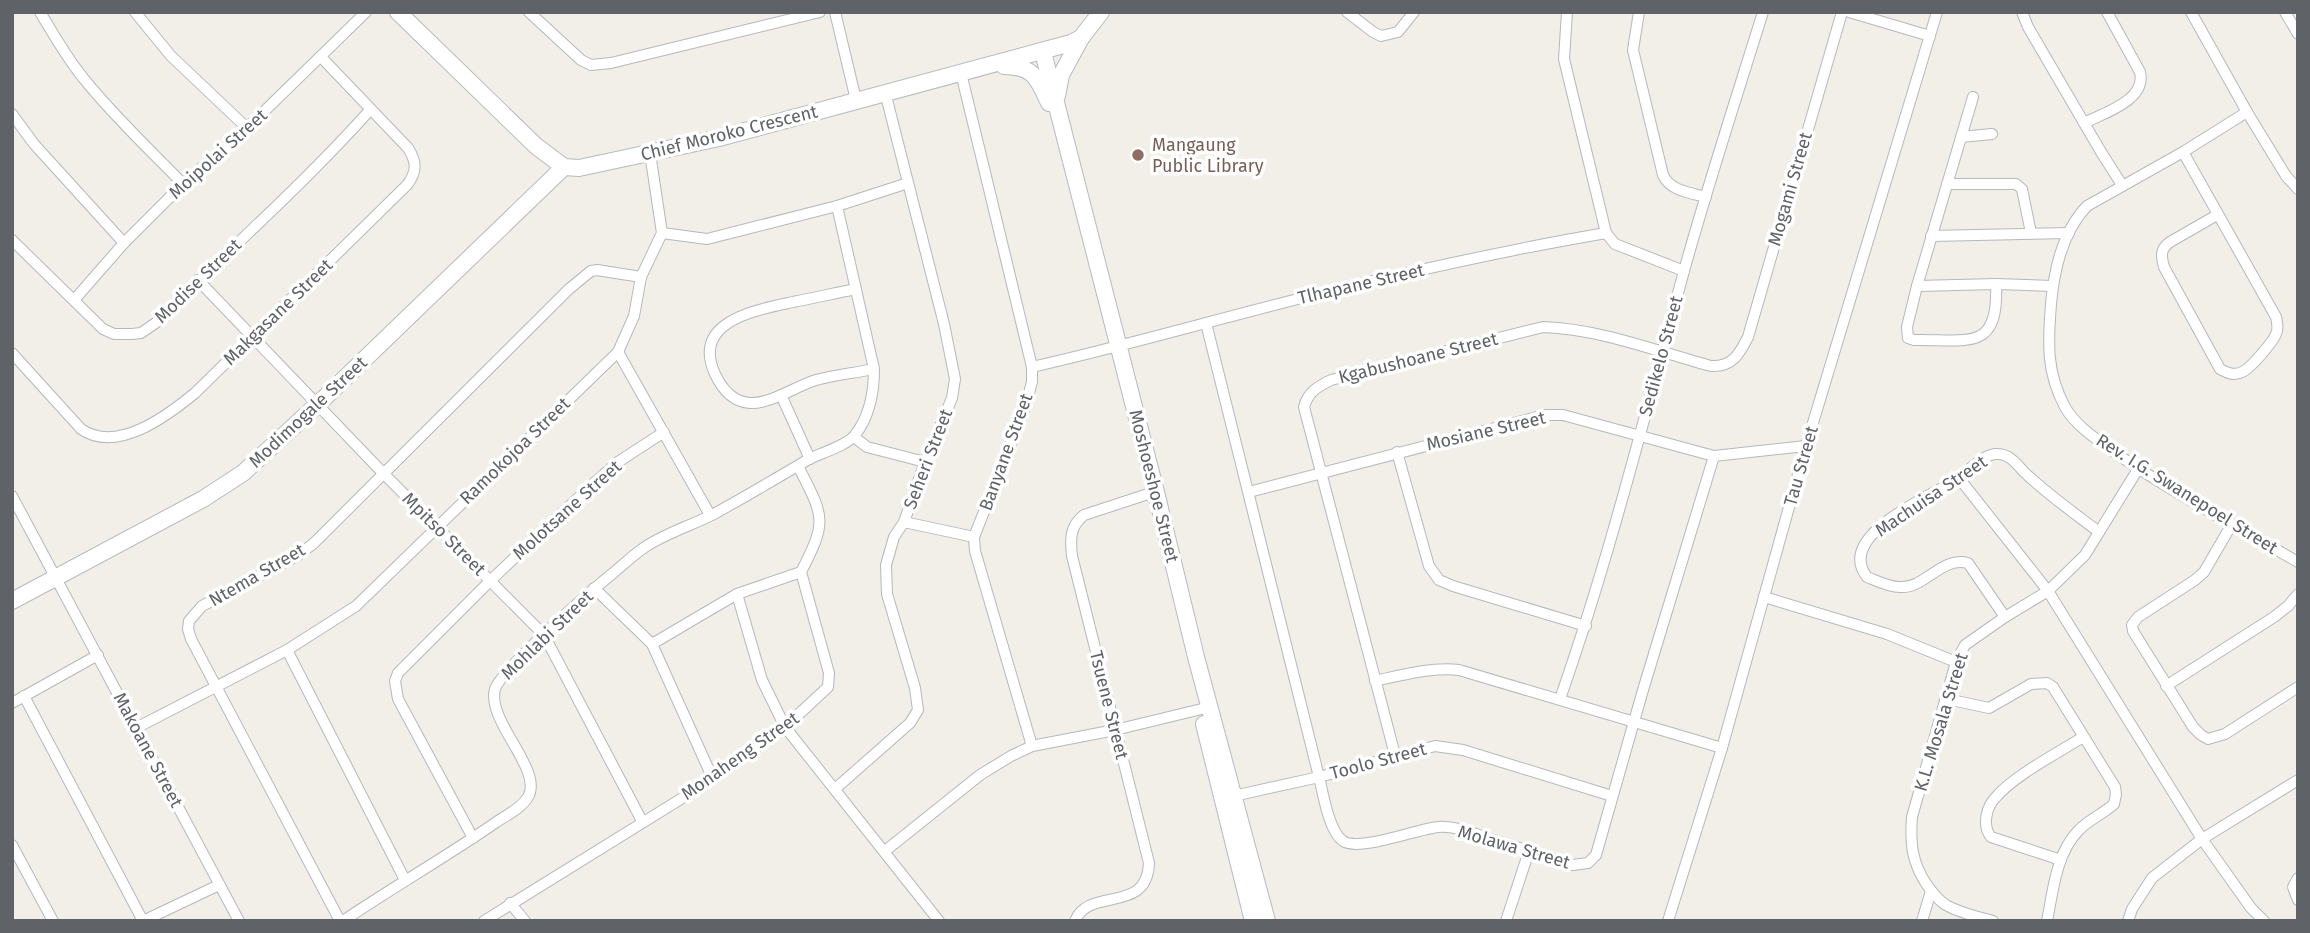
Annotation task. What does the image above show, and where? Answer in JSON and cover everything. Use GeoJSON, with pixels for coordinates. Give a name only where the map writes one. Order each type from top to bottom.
{"type":"FeatureCollection","features":[{"type":"Feature","properties":{"kind":"street"},"geometry":{"type":"LineString","coordinates":[[40,12],[69,60],[87,83],[183,184]]}},
{"type":"Feature","properties":{"kind":"street"},"geometry":{"type":"LineString","coordinates":[[135,12],[171,56],[247,128]]}},
{"type":"Feature","properties":{"kind":"street","name":"Moipolai Street"},"geometry":{"type":"LineString","coordinates":[[75,299],[124,243],[183,184],[247,128],[366,12]]}},
{"type":"Feature","properties":{"kind":"street"},"geometry":{"type":"LineString","coordinates":[[398,12],[537,146],[564,167]]}},
{"type":"Feature","properties":{"kind":"street"},"geometry":{"type":"LineString","coordinates":[[529,12],[581,60],[591,65],[611,63],[820,12]]}},
{"type":"Feature","properties":{"kind":"street"},"geometry":{"type":"LineString","coordinates":[[835,12],[856,100]]}},
{"type":"Feature","properties":{"kind":"street","name":"Chief Moroko Crescent"},"geometry":{"type":"LineString","coordinates":[[564,167],[579,169],[719,138],[1040,52],[1071,43],[1081,37],[1101,12]]}},
{"type":"Feature","properties":{"kind":"street"},"geometry":{"type":"LineString","coordinates":[[1347,12],[1381,36],[1398,32],[1414,12]]}},
{"type":"Feature","properties":{"kind":"street"},"geometry":{"type":"LineString","coordinates":[[1567,12],[1564,59],[1606,233],[1615,244],[1684,271]]}},
{"type":"Feature","properties":{"kind":"street"},"geometry":{"type":"LineString","coordinates":[[1639,12],[1633,50],[1665,181],[1674,187],[1706,197]]}},
{"type":"Feature","properties":{"kind":"street","name":"Sedikelo Street"},"geometry":{"type":"LineString","coordinates":[[1560,699],[1586,626],[1664,353],[1684,271],[1763,12]]}},
{"type":"Feature","properties":{"kind":"street","name":"Mogami Street"},"geometry":{"type":"LineString","coordinates":[[1731,362],[1748,337],[1842,12]]}},
{"type":"Feature","properties":{"kind":"street"},"geometry":{"type":"LineString","coordinates":[[1849,12],[1930,36]]}},
{"type":"Feature","properties":{"kind":"street","name":"Tau Street"},"geometry":{"type":"LineString","coordinates":[[1668,921],[1721,748],[1806,446],[1937,12]]}},
{"type":"Feature","properties":{"kind":"street"},"geometry":{"type":"LineString","coordinates":[[2022,12],[2028,27],[2122,184]]}},
{"type":"Feature","properties":{"kind":"street"},"geometry":{"type":"LineString","coordinates":[[2084,123],[2127,100],[2136,93],[2142,81],[2140,72],[2107,12]]}},
{"type":"Feature","properties":{"kind":"street"},"geometry":{"type":"LineString","coordinates":[[2191,12],[2247,112],[2286,176],[2298,190]]}},
{"type":"Feature","properties":{"kind":"street"},"geometry":{"type":"LineString","coordinates":[[2285,12],[2298,34]]}},
{"type":"Feature","properties":{"kind":"street"},"geometry":{"type":"LineString","coordinates":[[1053,103],[1061,75],[1081,37]]}},
{"type":"Feature","properties":{"kind":"street","name":"Moshoeshoe Street"},"geometry":{"type":"LineString","coordinates":[[1040,52],[1228,797],[1267,921]]}},
{"type":"Feature","properties":{"kind":"street","name":"Makgasane Street"},"geometry":{"type":"LineString","coordinates":[[12,353],[81,429],[92,437],[114,437],[133,431],[174,411],[195,393],[414,176],[415,162],[412,154],[321,57]]}},
{"type":"Feature","properties":{"kind":"street"},"geometry":{"type":"LineString","coordinates":[[987,66],[1018,66],[1029,71],[1053,103]]}},
{"type":"Feature","properties":{"kind":"street","name":"Banyane Street"},"geometry":{"type":"LineString","coordinates":[[961,73],[1032,367],[1032,382],[1025,408],[974,537]]}},
{"type":"Feature","properties":{"kind":"street","name":"Seheri Street"},"geometry":{"type":"LineString","coordinates":[[835,789],[910,723],[918,710],[915,688],[885,580],[888,554],[894,537],[904,522],[952,398],[956,379],[885,92]]}},
{"type":"Feature","properties":{"kind":"street"},"geometry":{"type":"LineString","coordinates":[[1973,97],[1917,286],[1907,327],[1910,340],[1972,339],[1984,335],[1993,324],[1997,305],[1996,284]]}},
{"type":"Feature","properties":{"kind":"street","name":"Modise Street"},"geometry":{"type":"LineString","coordinates":[[12,240],[103,329],[114,334],[141,333],[156,322],[338,146],[370,110]]}},
{"type":"Feature","properties":{"kind":"street","name":"Rev. I.G. Swanepoel Street"},"geometry":{"type":"LineString","coordinates":[[2247,112],[2183,152],[2122,184],[2087,206],[2079,215],[2069,233],[2052,286],[2048,338],[2051,374],[2066,410],[2090,434],[2138,468],[2298,562]]}},
{"type":"Feature","properties":{"kind":"street"},"geometry":{"type":"LineString","coordinates":[[12,114],[34,144],[124,243]]}},
{"type":"Feature","properties":{"kind":"street"},"geometry":{"type":"LineString","coordinates":[[1961,137],[1992,134]]}},
{"type":"Feature","properties":{"kind":"street"},"geometry":{"type":"LineString","coordinates":[[2183,152],[2278,325],[2274,338],[2248,368],[2233,374],[2220,369],[2161,258],[2164,246],[2217,215]]}},
{"type":"Feature","properties":{"kind":"street"},"geometry":{"type":"LineString","coordinates":[[641,277],[662,233],[650,153]]}},
{"type":"Feature","properties":{"kind":"street","name":"Modimogale Street"},"geometry":{"type":"LineString","coordinates":[[12,601],[226,485],[243,473],[564,167]]}},
{"type":"Feature","properties":{"kind":"street"},"geometry":{"type":"LineString","coordinates":[[662,233],[707,239],[836,206],[908,183]]}},
{"type":"Feature","properties":{"kind":"street"},"geometry":{"type":"LineString","coordinates":[[1947,184],[2016,184],[2022,189],[2031,233]]}},
{"type":"Feature","properties":{"kind":"street"},"geometry":{"type":"LineString","coordinates":[[836,206],[874,369],[872,397],[854,437],[867,447],[925,462]]}},
{"type":"Feature","properties":{"kind":"street","name":"Tlhapane Street"},"geometry":{"type":"LineString","coordinates":[[1032,367],[1323,293],[1499,252],[1606,233]]}},
{"type":"Feature","properties":{"kind":"street"},"geometry":{"type":"LineString","coordinates":[[1931,236],[2069,233]]}},
{"type":"Feature","properties":{"kind":"street","name":"Ntema Street"},"geometry":{"type":"LineString","coordinates":[[342,921],[191,639],[189,621],[202,606],[297,556],[314,542],[569,289],[591,271],[641,277]]}},
{"type":"Feature","properties":{"kind":"street","name":"Ramokojoa Street"},"geometry":{"type":"LineString","coordinates":[[135,728],[287,650],[356,606],[618,352],[634,316],[641,277]]}},
{"type":"Feature","properties":{"kind":"street","name":"Mpitso Street"},"geometry":{"type":"LineString","coordinates":[[198,280],[251,338],[544,635],[642,821]]}},
{"type":"Feature","properties":{"kind":"street"},"geometry":{"type":"LineString","coordinates":[[1917,286],[2052,286]]}},
{"type":"Feature","properties":{"kind":"street"},"geometry":{"type":"LineString","coordinates":[[856,289],[760,309],[735,318],[711,340],[710,360],[721,386],[730,396],[750,403],[781,395],[817,380],[874,369]]}},
{"type":"Feature","properties":{"kind":"street","name":"Molawa Street"},"geometry":{"type":"LineString","coordinates":[[1206,323],[1331,823],[1345,843],[1359,845],[1441,826],[1470,832],[1573,865],[1588,863],[1596,855],[1714,456]]}},
{"type":"Feature","properties":{"kind":"street","name":"Kgabushoane Street"},"geometry":{"type":"LineString","coordinates":[[1395,755],[1304,407],[1309,394],[1315,387],[1331,380],[1543,327],[1579,330],[1711,366],[1731,362]]}},
{"type":"Feature","properties":{"kind":"street","name":"Moshoeshoe Street"},"geometry":{"type":"LineString","coordinates":[[1114,348],[1186,660],[1205,708]]}},
{"type":"Feature","properties":{"kind":"street"},"geometry":{"type":"LineString","coordinates":[[618,352],[710,516]]}},
{"type":"Feature","properties":{"kind":"street"},"geometry":{"type":"LineString","coordinates":[[781,395],[810,459]]}},
{"type":"Feature","properties":{"kind":"street","name":"Mosiane Street"},"geometry":{"type":"LineString","coordinates":[[1249,492],[1545,415],[1563,415],[1714,456],[1806,446]]}},
{"type":"Feature","properties":{"kind":"street","name":"Molotsane Street"},"geometry":{"type":"LineString","coordinates":[[473,838],[398,699],[395,681],[398,673],[594,482],[618,462],[664,432]]}},
{"type":"Feature","properties":{"kind":"street","name":"Mohlabi Street"},"geometry":{"type":"LineString","coordinates":[[342,921],[473,838],[521,805],[529,796],[531,786],[528,772],[495,706],[494,692],[498,682],[544,635],[594,588],[643,548],[710,516],[854,437]]}},
{"type":"Feature","properties":{"kind":"street"},"geometry":{"type":"LineString","coordinates":[[1397,452],[1429,566],[1439,580],[1586,626]]}},
{"type":"Feature","properties":{"kind":"street","name":"Machuisa Street"},"geometry":{"type":"LineString","coordinates":[[2005,617],[1968,563],[1956,561],[1912,585],[1899,587],[1867,577],[1861,567],[1865,542],[1877,528],[1904,509],[1959,478],[1983,458],[1997,453],[2008,456],[2036,484],[2099,532]]}},
{"type":"Feature","properties":{"kind":"street"},"geometry":{"type":"LineString","coordinates":[[652,644],[737,594],[801,572],[820,532],[820,516],[817,502],[798,466]]}},
{"type":"Feature","properties":{"kind":"street","name":"K.L. Mosala Street"},"geometry":{"type":"LineString","coordinates":[[1993,921],[1944,904],[1931,891],[1913,859],[1911,827],[1916,804],[1956,662],[1965,645],[2048,591],[2085,555],[2138,468]]}},
{"type":"Feature","properties":{"kind":"street"},"geometry":{"type":"LineString","coordinates":[[1959,478],[2048,591],[2202,839],[2251,908],[2264,921]]}},
{"type":"Feature","properties":{"kind":"street","name":"Tsuene Street"},"geometry":{"type":"LineString","coordinates":[[1075,921],[1081,910],[1089,905],[1130,895],[1146,880],[1149,863],[1072,556],[1071,536],[1077,521],[1084,515],[1148,494]]}},
{"type":"Feature","properties":{"kind":"street"},"geometry":{"type":"LineString","coordinates":[[13,500],[57,578]]}},
{"type":"Feature","properties":{"kind":"street"},"geometry":{"type":"LineString","coordinates":[[904,522],[974,537],[975,551],[1032,746]]}},
{"type":"Feature","properties":{"kind":"street"},"geometry":{"type":"LineString","coordinates":[[2232,524],[2204,572],[2138,617],[2132,625],[2137,639],[2193,727],[2200,735],[2208,738],[2225,733],[2298,687]]}},
{"type":"Feature","properties":{"kind":"street","name":"Monaheng Street"},"geometry":{"type":"LineString","coordinates":[[484,921],[713,779],[785,727],[823,693],[830,681],[821,638],[801,572]]}},
{"type":"Feature","properties":{"kind":"street","name":"Makoane Street"},"geometry":{"type":"LineString","coordinates":[[57,578],[239,921]]}},
{"type":"Feature","properties":{"kind":"street"},"geometry":{"type":"LineString","coordinates":[[594,588],[652,644],[713,779]]}},
{"type":"Feature","properties":{"kind":"street"},"geometry":{"type":"LineString","coordinates":[[737,594],[762,680],[785,727],[939,921]]}},
{"type":"Feature","properties":{"kind":"street"},"geometry":{"type":"LineString","coordinates":[[2166,686],[2274,617],[2298,594]]}},
{"type":"Feature","properties":{"kind":"street"},"geometry":{"type":"LineString","coordinates":[[1764,597],[1887,634],[1956,662]]}},
{"type":"Feature","properties":{"kind":"street"},"geometry":{"type":"LineString","coordinates":[[287,650],[405,880]]}},
{"type":"Feature","properties":{"kind":"street"},"geometry":{"type":"LineString","coordinates":[[12,703],[98,655]]}},
{"type":"Feature","properties":{"kind":"street"},"geometry":{"type":"LineString","coordinates":[[1375,681],[1446,668],[1459,670],[1721,748]]}},
{"type":"Feature","properties":{"kind":"street"},"geometry":{"type":"LineString","coordinates":[[1947,699],[1989,708],[2031,684],[2047,683],[2053,687],[2115,787],[2116,799],[2108,809],[2079,829],[2060,860],[2046,921]]}},
{"type":"Feature","properties":{"kind":"street"},"geometry":{"type":"LineString","coordinates":[[24,696],[143,921],[219,885]]}},
{"type":"Feature","properties":{"kind":"street"},"geometry":{"type":"LineString","coordinates":[[884,851],[980,775],[1032,746],[1115,730],[1205,708]]}},
{"type":"Feature","properties":{"kind":"street"},"geometry":{"type":"LineString","coordinates":[[2060,860],[1991,837],[1986,831],[1986,820],[1995,797],[2004,789],[2083,737]]}},
{"type":"Feature","properties":{"kind":"street","name":"Toolo Street"},"geometry":{"type":"LineString","coordinates":[[1228,797],[1319,777],[1435,746],[1463,750],[1612,796]]}},
{"type":"Feature","properties":{"kind":"street"},"geometry":{"type":"LineString","coordinates":[[2128,921],[2132,909],[2152,878],[2202,839],[2298,780]]}},
{"type":"Feature","properties":{"kind":"street","name":"Moshoeshoe Street"},"geometry":{"type":"LineString","coordinates":[[1228,797],[1253,921]]}},
{"type":"Feature","properties":{"kind":"street"},"geometry":{"type":"LineString","coordinates":[[12,845],[53,921]]}},
{"type":"Feature","properties":{"kind":"street"},"geometry":{"type":"LineString","coordinates":[[1506,921],[1529,851]]}},
{"type":"Feature","properties":{"kind":"street"},"geometry":{"type":"LineString","coordinates":[[2298,878],[2292,887],[2298,900]]}},
{"type":"Feature","properties":{"kind":"street"},"geometry":{"type":"LineString","coordinates":[[1922,921],[1931,891]]}},
{"type":"Feature","properties":{"kind":"street"},"geometry":{"type":"LineString","coordinates":[[510,903],[524,921]]}},
{"type":"Feature","properties":{"kind":"place","name":"Mangaung Public Library"},"geometry":{"type":"Point","coordinates":[1138,155]}}]}
